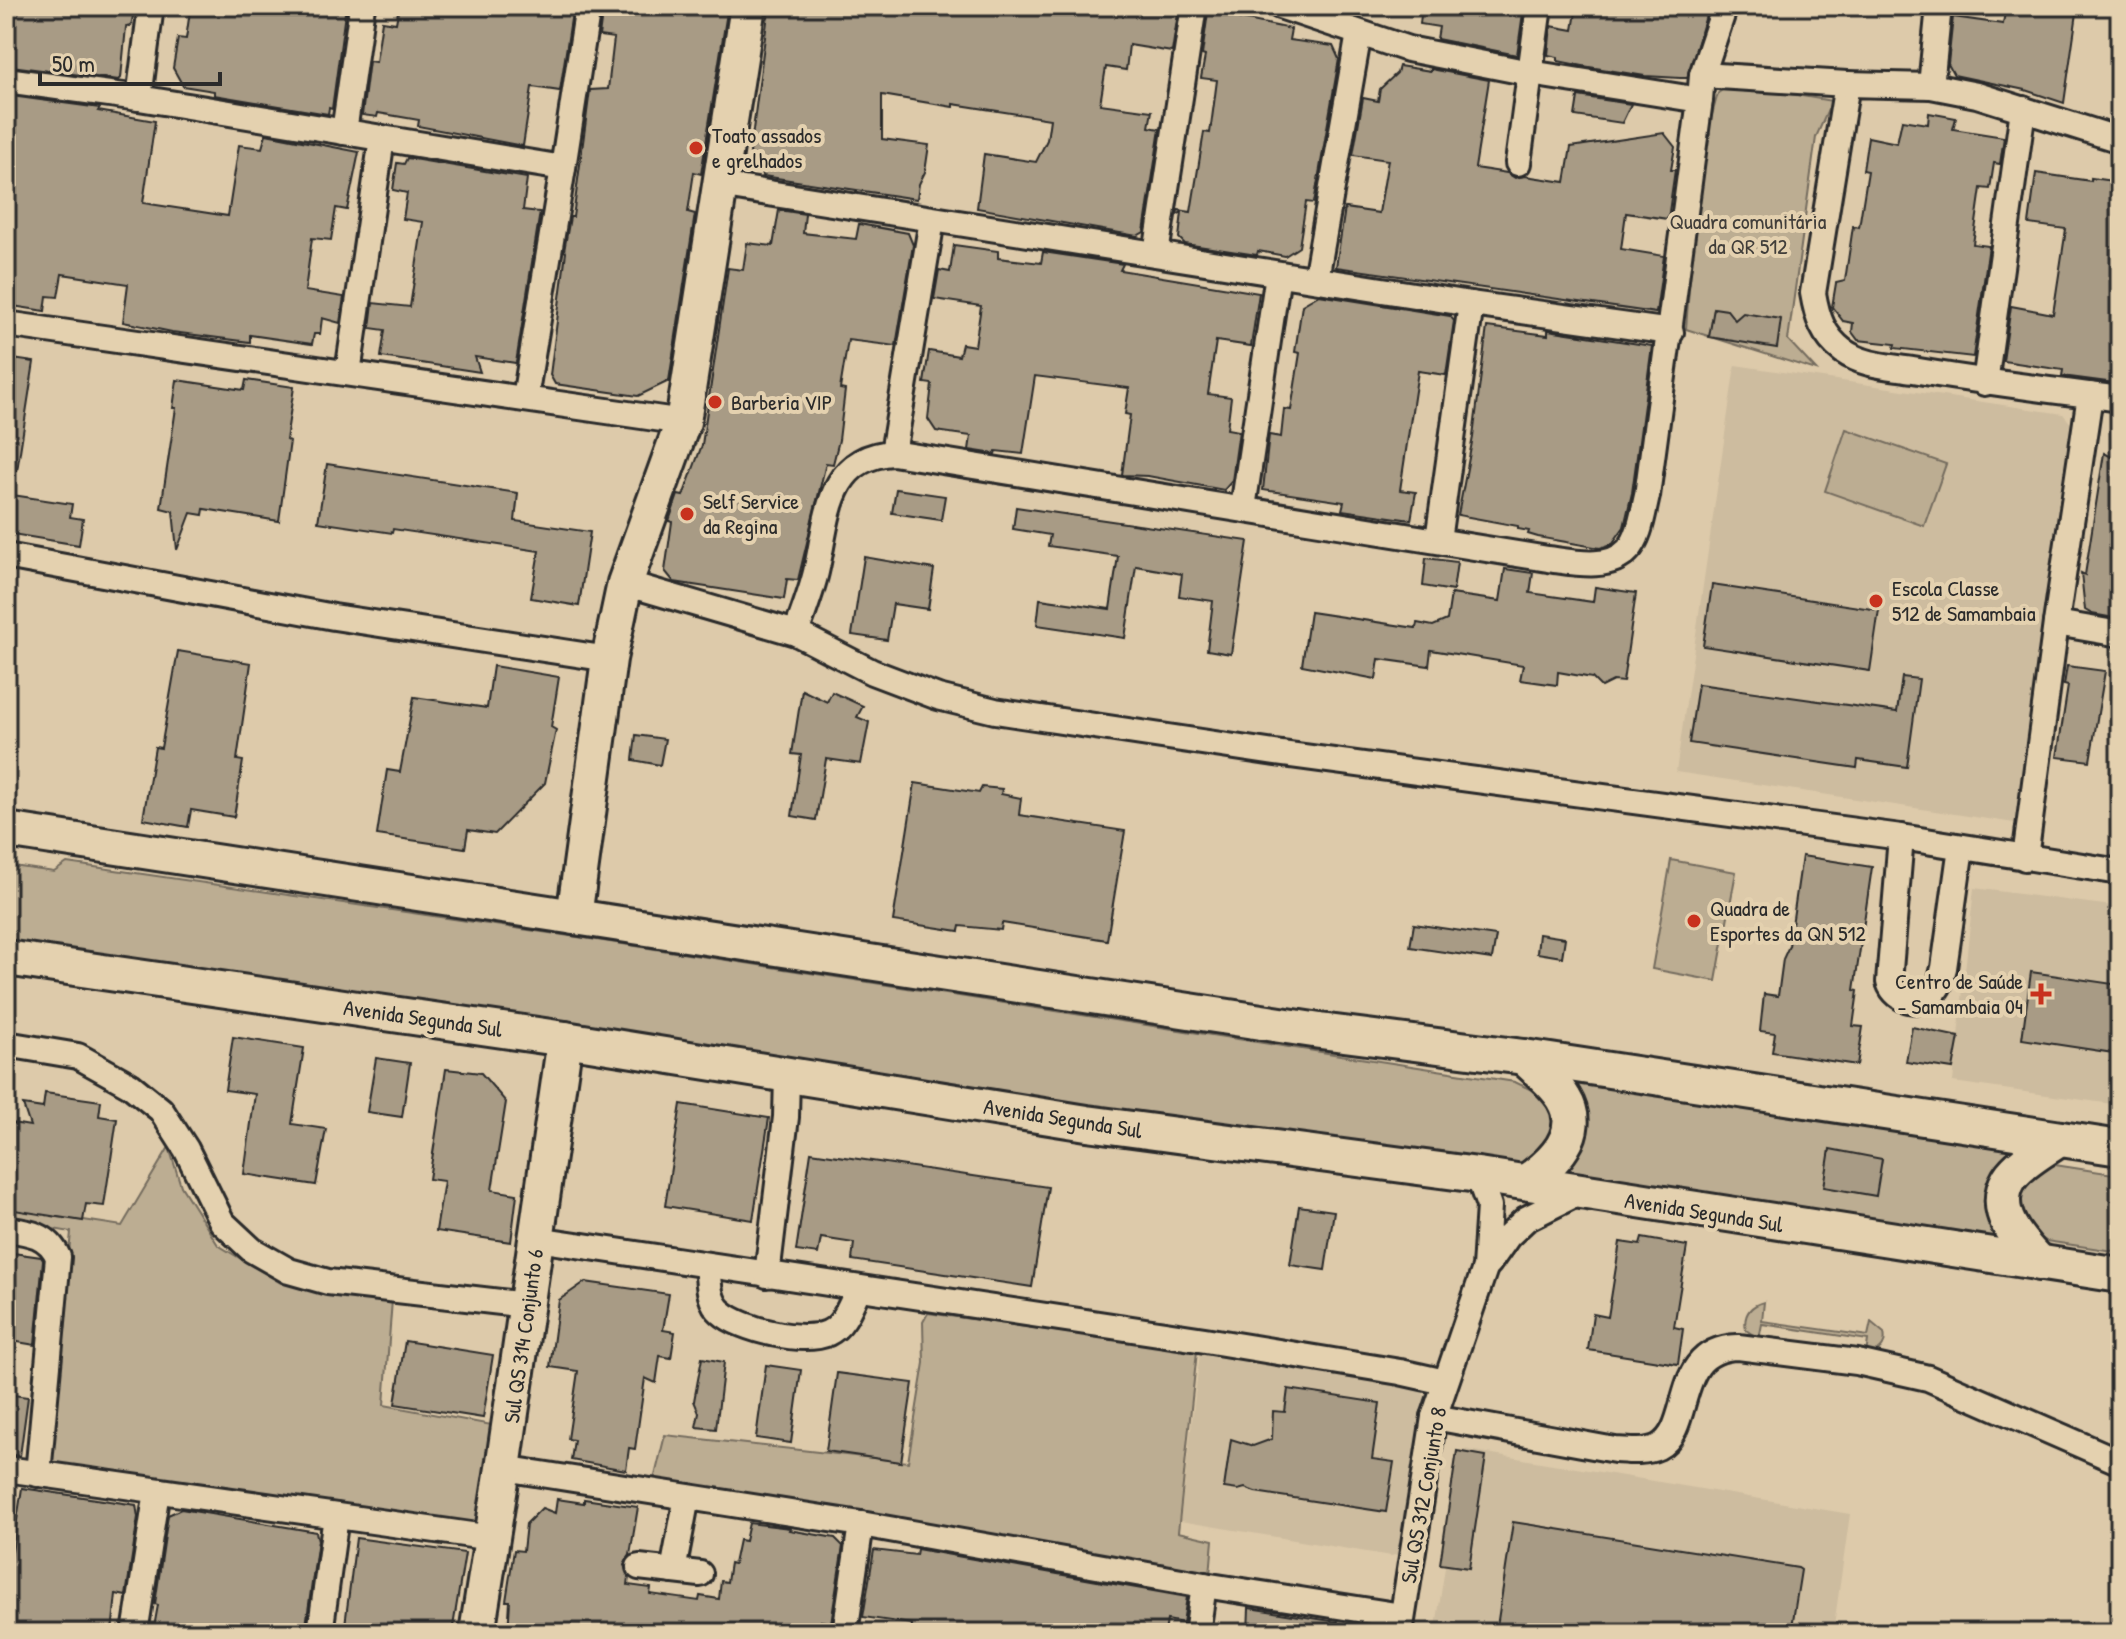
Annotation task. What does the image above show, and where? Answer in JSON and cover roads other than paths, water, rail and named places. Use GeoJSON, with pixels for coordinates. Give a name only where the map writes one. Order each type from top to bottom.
{"type":"FeatureCollection","features":[{"type":"Feature","properties":{"kind":"main road"},"geometry":{"type":"LineString","coordinates":[[574,917],[609,659],[625,583],[683,422],[748,6]]}},
{"type":"Feature","properties":{"kind":"main road"},"geometry":{"type":"LineString","coordinates":[[6,830],[1320,1031],[1524,1057],[2120,1148]]}},
{"type":"Feature","properties":{"kind":"main road","name":"Avenida Segunda Sul"},"geometry":{"type":"LineString","coordinates":[[6,958],[565,1039],[1087,1123],[1526,1182],[2120,1275]]}},
{"type":"Feature","properties":{"kind":"main road","name":"Sul QS 314 Conjunto 6"},"geometry":{"type":"LineString","coordinates":[[477,1633],[565,1039]]}},
{"type":"Feature","properties":{"kind":"main road"},"geometry":{"type":"LineString","coordinates":[[1524,1057],[1564,1097],[1571,1119],[1560,1152],[1546,1168],[1526,1182]]}},
{"type":"Feature","properties":{"kind":"main road"},"geometry":{"type":"LineString","coordinates":[[2039,1263],[2017,1241],[2007,1222],[2005,1189],[2013,1175],[2059,1139]]}},
{"type":"Feature","properties":{"kind":"street"},"geometry":{"type":"LineString","coordinates":[[139,98],[151,6]]}},
{"type":"Feature","properties":{"kind":"street"},"geometry":{"type":"LineString","coordinates":[[344,132],[362,6]]}},
{"type":"Feature","properties":{"kind":"street"},"geometry":{"type":"LineString","coordinates":[[525,398],[588,6]]}},
{"type":"Feature","properties":{"kind":"street"},"geometry":{"type":"LineString","coordinates":[[1156,254],[1194,6]]}},
{"type":"Feature","properties":{"kind":"street"},"geometry":{"type":"LineString","coordinates":[[1280,6],[1330,14],[1359,33],[1408,49],[1530,73],[1700,100]]}},
{"type":"Feature","properties":{"kind":"street"},"geometry":{"type":"LineString","coordinates":[[1518,163],[1539,6]]}},
{"type":"Feature","properties":{"kind":"street"},"geometry":{"type":"LineString","coordinates":[[796,633],[815,576],[837,486],[856,463],[873,454],[893,453],[1590,564],[1614,559],[1628,550],[1637,533],[1647,496],[1671,332],[1702,75],[1725,6]]}},
{"type":"Feature","properties":{"kind":"street"},"geometry":{"type":"LineString","coordinates":[[1931,86],[1939,6]]}},
{"type":"Feature","properties":{"kind":"street"},"geometry":{"type":"LineString","coordinates":[[1316,279],[1359,33]]}},
{"type":"Feature","properties":{"kind":"street"},"geometry":{"type":"LineString","coordinates":[[1702,75],[1931,86],[1977,95],[2120,140]]}},
{"type":"Feature","properties":{"kind":"street"},"geometry":{"type":"LineString","coordinates":[[6,80],[139,98],[563,168]]}},
{"type":"Feature","properties":{"kind":"street"},"geometry":{"type":"LineString","coordinates":[[1847,84],[1813,293],[1817,318],[1828,337],[1841,350],[1869,364],[1985,383],[2120,399]]}},
{"type":"Feature","properties":{"kind":"street"},"geometry":{"type":"LineString","coordinates":[[1985,383],[2023,109]]}},
{"type":"Feature","properties":{"kind":"street"},"geometry":{"type":"LineString","coordinates":[[348,373],[382,138]]}},
{"type":"Feature","properties":{"kind":"street"},"geometry":{"type":"LineString","coordinates":[[718,185],[1471,304],[1671,332]]}},
{"type":"Feature","properties":{"kind":"street"},"geometry":{"type":"LineString","coordinates":[[893,453],[932,220]]}},
{"type":"Feature","properties":{"kind":"street"},"geometry":{"type":"LineString","coordinates":[[1243,508],[1278,274]]}},
{"type":"Feature","properties":{"kind":"street"},"geometry":{"type":"LineString","coordinates":[[1438,540],[1471,304]]}},
{"type":"Feature","properties":{"kind":"street"},"geometry":{"type":"LineString","coordinates":[[6,324],[683,422]]}},
{"type":"Feature","properties":{"kind":"street"},"geometry":{"type":"LineString","coordinates":[[2025,858],[2090,395]]}},
{"type":"Feature","properties":{"kind":"street"},"geometry":{"type":"LineString","coordinates":[[6,556],[334,617],[609,659]]}},
{"type":"Feature","properties":{"kind":"street"},"geometry":{"type":"LineString","coordinates":[[625,583],[796,633],[872,672],[938,697],[995,711],[1275,753],[1901,837],[2120,872]]}},
{"type":"Feature","properties":{"kind":"street"},"geometry":{"type":"LineString","coordinates":[[2056,623],[2120,634]]}},
{"type":"Feature","properties":{"kind":"street"},"geometry":{"type":"LineString","coordinates":[[1901,837],[1889,982],[1896,996],[1904,1000],[1914,1001],[1928,996],[1938,987],[1944,968],[1961,847]]}},
{"type":"Feature","properties":{"kind":"street"},"geometry":{"type":"LineString","coordinates":[[6,1044],[78,1056],[130,1085],[161,1110],[186,1149],[222,1222],[252,1250],[289,1271],[328,1282],[526,1305]]}},
{"type":"Feature","properties":{"kind":"street"},"geometry":{"type":"LineString","coordinates":[[767,1275],[786,1117],[787,1075]]}},
{"type":"Feature","properties":{"kind":"street","name":"Sul QS 312 Conjunto 8"},"geometry":{"type":"LineString","coordinates":[[1401,1624],[1434,1417],[1485,1268],[1489,1206],[1478,1175]]}},
{"type":"Feature","properties":{"kind":"street","name":"Sul QS 312 Conjunto 8"},"geometry":{"type":"LineString","coordinates":[[1485,1268],[1508,1236],[1526,1219],[1580,1192]]}},
{"type":"Feature","properties":{"kind":"street"},"geometry":{"type":"LineString","coordinates":[[6,1229],[40,1236],[54,1248],[58,1257],[38,1474]]}},
{"type":"Feature","properties":{"kind":"street"},"geometry":{"type":"LineString","coordinates":[[537,1239],[1205,1340],[1445,1382]]}},
{"type":"Feature","properties":{"kind":"street"},"geometry":{"type":"LineString","coordinates":[[707,1266],[711,1298],[721,1313],[752,1329],[782,1335],[811,1337],[827,1334],[840,1324],[859,1288]]}},
{"type":"Feature","properties":{"kind":"street"},"geometry":{"type":"LineString","coordinates":[[1434,1417],[1615,1450],[1656,1448],[1667,1439],[1692,1375],[1699,1365],[1720,1349],[1738,1347],[1857,1362],[1928,1378],[2120,1462]]}},
{"type":"Feature","properties":{"kind":"street"},"geometry":{"type":"LineString","coordinates":[[503,1468],[861,1524],[1204,1585],[1401,1624]]}},
{"type":"Feature","properties":{"kind":"street"},"geometry":{"type":"LineString","coordinates":[[6,1469],[492,1538]]}},
{"type":"Feature","properties":{"kind":"street"},"geometry":{"type":"LineString","coordinates":[[135,1633],[157,1491]]}},
{"type":"Feature","properties":{"kind":"street"},"geometry":{"type":"LineString","coordinates":[[673,1571],[687,1497]]}},
{"type":"Feature","properties":{"kind":"street"},"geometry":{"type":"LineString","coordinates":[[320,1633],[336,1516]]}},
{"type":"Feature","properties":{"kind":"street"},"geometry":{"type":"LineString","coordinates":[[845,1633],[861,1524]]}},
{"type":"Feature","properties":{"kind":"street"},"geometry":{"type":"LineString","coordinates":[[639,1567],[700,1574]]}},
{"type":"Feature","properties":{"kind":"street"},"geometry":{"type":"LineString","coordinates":[[1197,1633],[1204,1585]]}},
{"type":"Feature","properties":{"kind":"place","name":"Toato assados e grelhados"},"geometry":{"type":"Point","coordinates":[696,148]}},
{"type":"Feature","properties":{"kind":"place","name":"Barberia VIP"},"geometry":{"type":"Point","coordinates":[715,402]}},
{"type":"Feature","properties":{"kind":"place","name":"Self Service da Regina"},"geometry":{"type":"Point","coordinates":[687,514]}},
{"type":"Feature","properties":{"kind":"place","name":"Escola Classe 512 de Samambaia"},"geometry":{"type":"Point","coordinates":[1876,601]}},
{"type":"Feature","properties":{"kind":"place","name":"Quadra de Esportes da QN 512"},"geometry":{"type":"Point","coordinates":[1694,921]}},
{"type":"Feature","properties":{"kind":"place","name":"Centro de Saúde - Samambaia 04"},"geometry":{"type":"Point","coordinates":[2041,994]}},
{"type":"Feature","properties":{"kind":"park label","name":"Quadra comunitária da QR 512"},"geometry":{"type":"Point","coordinates":[1748,234]}}]}
